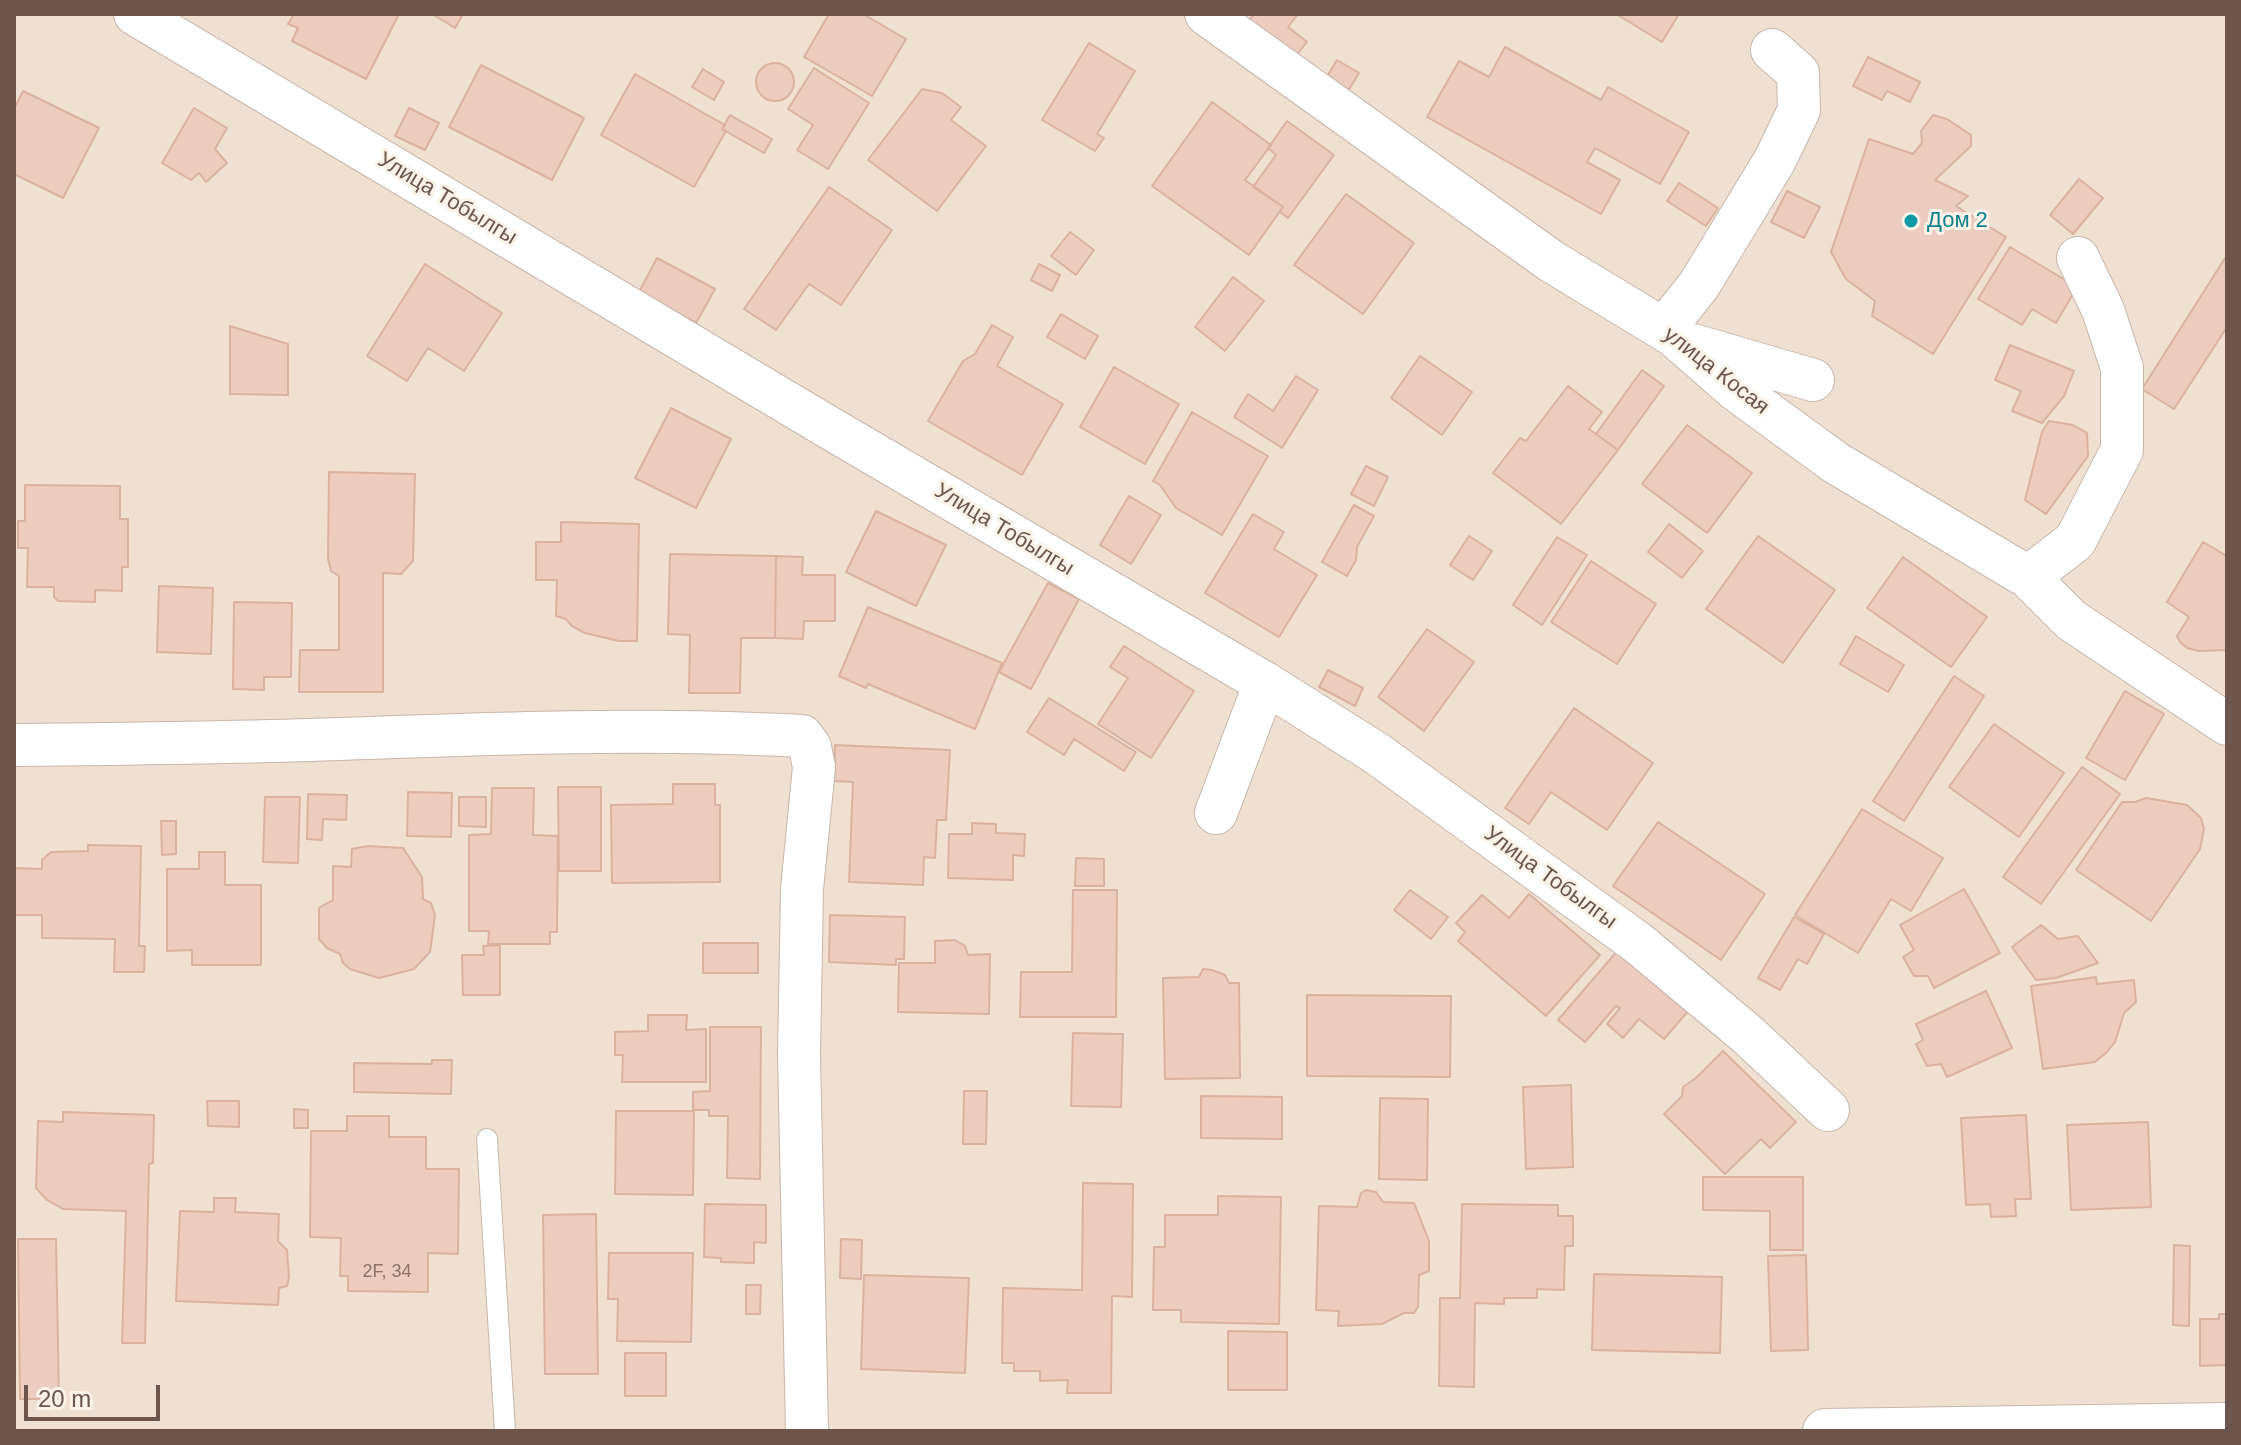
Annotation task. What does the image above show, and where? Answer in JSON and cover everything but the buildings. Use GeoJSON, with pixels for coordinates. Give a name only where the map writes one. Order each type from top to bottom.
{"type":"FeatureCollection","features":[{"type":"Feature","properties":{"kind":"street","name":"Улица Тобылгы"},"geometry":{"type":"LineString","coordinates":[[135,14],[1265,683],[1376,753],[1638,943],[1748,1035],[1828,1110]]}},
{"type":"Feature","properties":{"kind":"street","name":"улица Косая"},"geometry":{"type":"LineString","coordinates":[[1206,14],[1551,261],[1672,335],[1736,390],[1836,463],[2028,577],[2071,620],[2227,724]]}},
{"type":"Feature","properties":{"kind":"street"},"geometry":{"type":"LineString","coordinates":[[1772,50],[1798,73],[1799,110],[1775,160],[1672,335],[1813,380]]}},
{"type":"Feature","properties":{"kind":"street"},"geometry":{"type":"LineString","coordinates":[[2028,577],[2075,541],[2122,450],[2122,368],[2103,310],[2078,258]]}},
{"type":"Feature","properties":{"kind":"street"},"geometry":{"type":"LineString","coordinates":[[1216,813],[1265,683]]}},
{"type":"Feature","properties":{"kind":"street"},"geometry":{"type":"LineString","coordinates":[[14,745],[533,732],[802,736],[810,747],[814,767],[802,889],[799,1055],[807,1431]]}},
{"type":"Feature","properties":{"kind":"street"},"geometry":{"type":"LineString","coordinates":[[1825,1431],[2227,1425]]}},
{"type":"Feature","properties":{"kind":"lane"},"geometry":{"type":"LineString","coordinates":[[487,1139],[505,1431]]}},
{"type":"Feature","properties":{"kind":"shaded area"},"geometry":{"type":"Polygon","coordinates":[[[14,14],[2227,14],[2227,1431],[14,1431],[14,14]]]}},
{"type":"Feature","properties":{"kind":"place","name":"Дом 2"},"geometry":{"type":"Point","coordinates":[1911,221]}}]}
